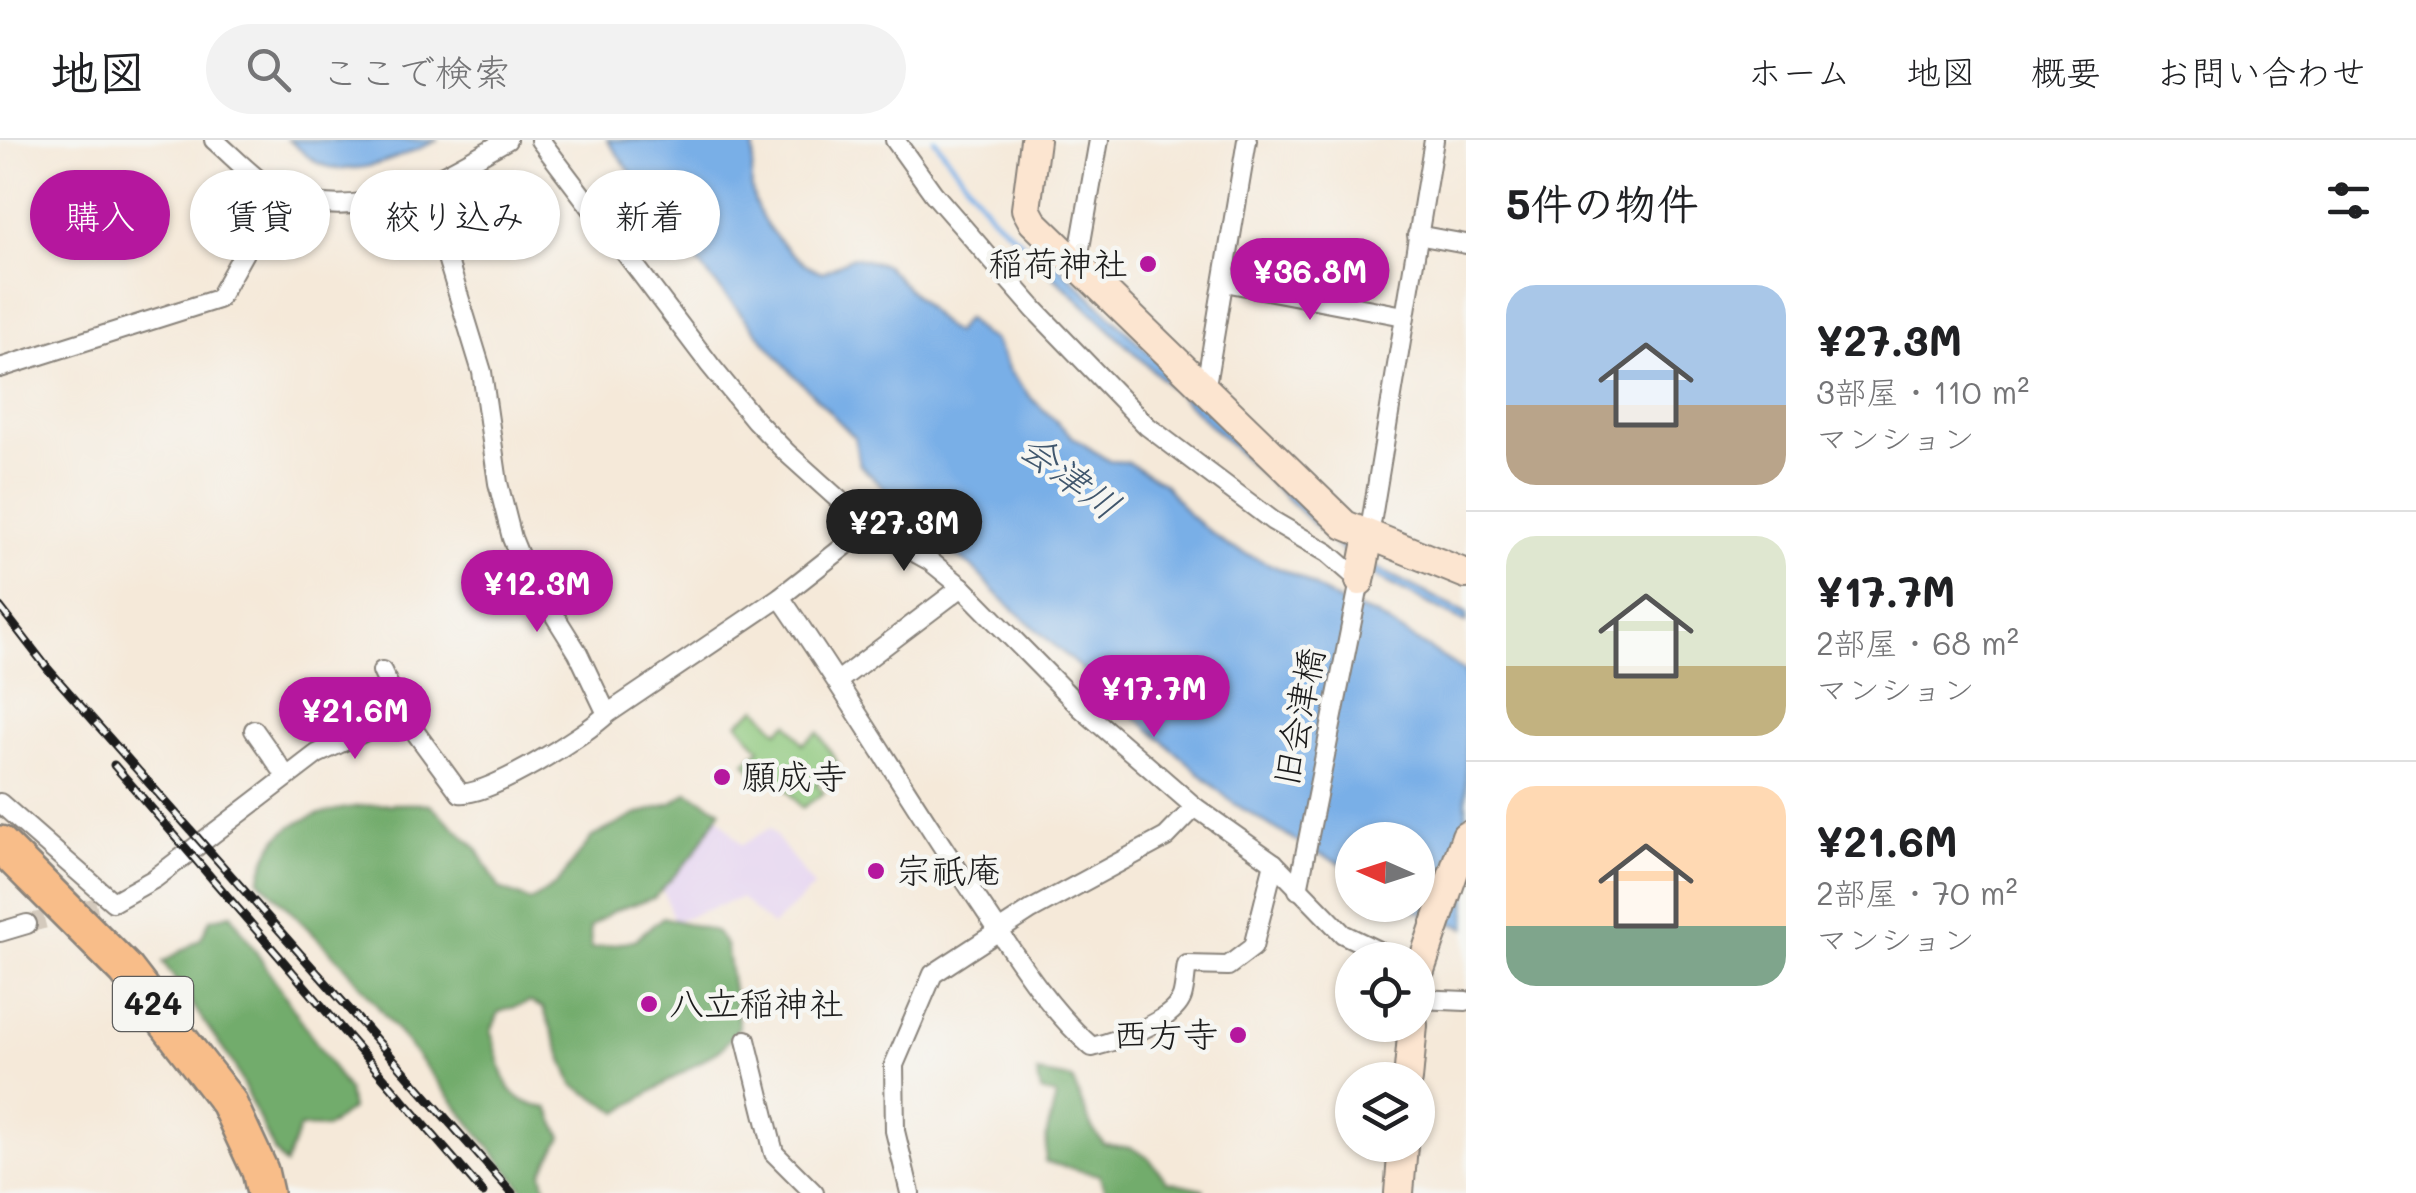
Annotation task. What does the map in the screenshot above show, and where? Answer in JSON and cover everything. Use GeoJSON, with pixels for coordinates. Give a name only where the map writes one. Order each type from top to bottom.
{"type":"FeatureCollection","features":[{"type":"Feature","properties":{"kind":"highway","name":"424"},"geometry":{"type":"LineString","coordinates":[[0,844],[126,970],[228,1102],[260,1171],[265,1193]]}},
{"type":"Feature","properties":{"kind":"street"},"geometry":{"type":"LineString","coordinates":[[214,140],[251,170]]}},
{"type":"Feature","properties":{"kind":"street"},"geometry":{"type":"LineString","coordinates":[[454,170],[507,140]]}},
{"type":"Feature","properties":{"kind":"street"},"geometry":{"type":"LineString","coordinates":[[540,140],[754,420],[869,527],[930,561],[962,587],[1082,709],[1196,808],[1274,864],[1343,934],[1360,942]]}},
{"type":"Feature","properties":{"kind":"street"},"geometry":{"type":"LineString","coordinates":[[895,140],[933,193],[1036,310],[1147,426],[1274,521],[1328,553],[1360,581],[1434,140]]}},
{"type":"Feature","properties":{"kind":"street"},"geometry":{"type":"LineString","coordinates":[[1035,140],[1026,208],[1033,222],[1345,525],[1466,574]]}},
{"type":"Feature","properties":{"kind":"street"},"geometry":{"type":"LineString","coordinates":[[1077,265],[1099,140]]}},
{"type":"Feature","properties":{"kind":"street"},"geometry":{"type":"LineString","coordinates":[[1205,391],[1247,140]]}},
{"type":"Feature","properties":{"kind":"street"},"geometry":{"type":"LineString","coordinates":[[1417,235],[1466,244]]}},
{"type":"Feature","properties":{"kind":"street"},"geometry":{"type":"LineString","coordinates":[[0,368],[218,298],[240,260]]}},
{"type":"Feature","properties":{"kind":"street"},"geometry":{"type":"LineString","coordinates":[[448,260],[482,372],[498,483],[512,538],[522,566],[578,652],[608,714]]}},
{"type":"Feature","properties":{"kind":"street"},"geometry":{"type":"LineString","coordinates":[[1225,282],[1404,316]]}},
{"type":"Feature","properties":{"kind":"street"},"geometry":{"type":"LineString","coordinates":[[382,671],[402,714],[460,793],[472,795],[592,730],[608,714],[780,597],[869,527]]}},
{"type":"Feature","properties":{"kind":"street","name":"旧会津橋"},"geometry":{"type":"LineString","coordinates":[[1298,890],[1360,581]]}},
{"type":"Feature","properties":{"kind":"street"},"geometry":{"type":"LineString","coordinates":[[838,681],[962,587]]}},
{"type":"Feature","properties":{"kind":"street"},"geometry":{"type":"LineString","coordinates":[[780,597],[1000,932],[1072,1030],[1092,1047],[1119,1040],[1172,1011],[1182,998],[1187,965],[1228,966],[1254,947],[1274,864]]}},
{"type":"Feature","properties":{"kind":"street"},"geometry":{"type":"LineString","coordinates":[[0,803],[113,902],[154,879],[317,754],[402,714]]}},
{"type":"Feature","properties":{"kind":"street"},"geometry":{"type":"LineString","coordinates":[[254,730],[287,777]]}},
{"type":"Feature","properties":{"kind":"street"},"geometry":{"type":"LineString","coordinates":[[910,1193],[895,1131],[894,1065],[932,974],[1031,910],[1166,837],[1196,808]]}},
{"type":"Feature","properties":{"kind":"street"},"geometry":{"type":"LineString","coordinates":[[1428,942],[1466,836]]}},
{"type":"Feature","properties":{"kind":"street"},"geometry":{"type":"LineString","coordinates":[[0,932],[27,924]]}},
{"type":"Feature","properties":{"kind":"street"},"geometry":{"type":"LineString","coordinates":[[1435,1000],[1466,1001]]}},
{"type":"Feature","properties":{"kind":"street"},"geometry":{"type":"LineString","coordinates":[[746,1040],[774,1153],[814,1193]]}},
{"type":"Feature","properties":{"kind":"street"},"geometry":{"type":"LineString","coordinates":[[1399,1193],[1402,1162]]}},
{"type":"Feature","properties":{"kind":"shaded area"},"geometry":{"type":"Polygon","coordinates":[[[711,808],[742,845],[770,828],[814,887],[772,926],[741,898],[674,921],[663,890],[711,808]]]}},
{"type":"Feature","properties":{"kind":"green space"},"geometry":{"type":"Polygon","coordinates":[[[757,708],[778,731],[788,723],[803,744],[818,732],[840,767],[816,783],[824,793],[802,808],[775,775],[764,785],[745,762],[760,749],[738,723],[757,708]]]}},
{"type":"Feature","properties":{"kind":"green space"},"geometry":{"type":"Polygon","coordinates":[[[688,792],[721,810],[694,854],[654,898],[613,911],[590,927],[591,949],[634,940],[663,917],[715,931],[726,945],[739,1027],[722,1048],[619,1112],[573,1085],[543,1008],[530,1002],[499,1012],[491,1032],[507,1083],[521,1099],[548,1108],[562,1137],[542,1172],[547,1193],[526,1193],[347,968],[259,879],[274,843],[304,820],[346,808],[429,804],[476,847],[500,889],[531,901],[557,884],[592,837],[636,815],[672,803],[688,792]]]}},
{"type":"Feature","properties":{"kind":"green space"},"geometry":{"type":"Polygon","coordinates":[[[231,914],[348,1091],[351,1109],[326,1128],[300,1127],[285,1165],[275,1153],[234,1065],[163,962],[201,939],[210,919],[231,914]]]}},
{"type":"Feature","properties":{"kind":"green space"},"geometry":{"type":"Polygon","coordinates":[[[1037,1073],[1072,1079],[1092,1128],[1104,1144],[1131,1148],[1148,1157],[1167,1181],[1203,1189],[1204,1193],[1106,1193],[1099,1175],[1045,1162],[1056,1096],[1041,1091],[1037,1073]]]}},
{"type":"Feature","properties":{"kind":"water"},"geometry":{"type":"Polygon","coordinates":[[[288,140],[438,140],[380,163],[350,169],[316,162],[288,140]]]}},
{"type":"Feature","properties":{"kind":"water","name":"会津川"},"geometry":{"type":"Polygon","coordinates":[[[607,140],[753,140],[754,201],[778,239],[800,260],[823,272],[853,257],[885,265],[946,328],[955,333],[966,318],[994,340],[1010,372],[1032,399],[1074,438],[1109,461],[1127,462],[1164,484],[1189,515],[1228,546],[1299,577],[1341,603],[1375,615],[1466,672],[1466,928],[1435,917],[1435,822],[1335,822],[1335,861],[1314,852],[1233,803],[1002,599],[971,566],[923,535],[900,503],[860,465],[854,437],[789,370],[696,260],[720,260],[720,170],[629,170],[607,140]]]}},
{"type":"Feature","properties":{"kind":"water"},"geometry":{"type":"Polygon","coordinates":[[[1051,258],[1350,547],[1373,566],[1466,613],[1466,623],[1366,572],[1347,556],[1042,265],[1051,258]]]}},
{"type":"Feature","properties":{"kind":"waterway"},"geometry":{"type":"LineString","coordinates":[[935,140],[991,215],[1046,264]]}},
{"type":"Feature","properties":{"kind":"tunnel"},"geometry":{"type":"LineString","coordinates":[[27,924],[113,902]]}},
{"type":"Feature","properties":{"kind":"railway"},"geometry":{"type":"LineString","coordinates":[[0,607],[48,669],[512,1193]]}},
{"type":"Feature","properties":{"kind":"railway"},"geometry":{"type":"LineString","coordinates":[[114,765],[483,1193]]}},
{"type":"Feature","properties":{"kind":"place","name":"稲荷神社"},"geometry":{"type":"Point","coordinates":[1148,264]}},
{"type":"Feature","properties":{"kind":"place","name":"願成寺"},"geometry":{"type":"Point","coordinates":[722,777]}},
{"type":"Feature","properties":{"kind":"place","name":"宗祇庵"},"geometry":{"type":"Point","coordinates":[876,871]}},
{"type":"Feature","properties":{"kind":"place","name":"八立稲神社"},"geometry":{"type":"Point","coordinates":[649,1004]}},
{"type":"Feature","properties":{"kind":"place","name":"西方寺"},"geometry":{"type":"Point","coordinates":[1238,1035]}}]}
